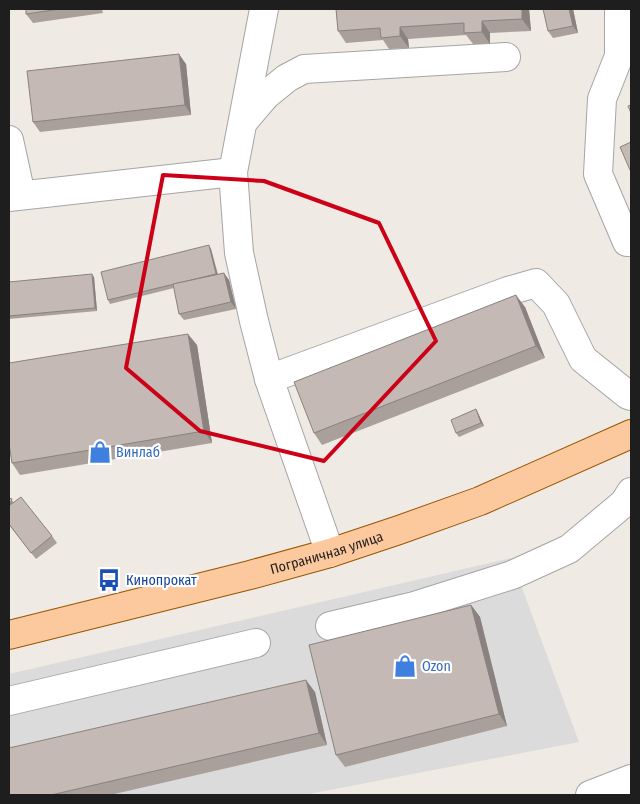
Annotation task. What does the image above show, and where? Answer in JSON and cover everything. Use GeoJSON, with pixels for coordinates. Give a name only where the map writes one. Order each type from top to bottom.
{"type":"FeatureCollection","features":[{"type":"Feature","properties":{"kind":"main road","name":"Пограничная улица"},"geometry":{"type":"LineString","coordinates":[[9,635],[250,575],[330,553],[480,501],[631,434]]}},
{"type":"Feature","properties":{"kind":"street"},"geometry":{"type":"LineString","coordinates":[[264,9],[233,172],[239,253],[269,379],[330,553]]}},
{"type":"Feature","properties":{"kind":"street"},"geometry":{"type":"LineString","coordinates":[[621,9],[619,56],[602,98],[598,174],[630,246]]}},
{"type":"Feature","properties":{"kind":"street"},"geometry":{"type":"LineString","coordinates":[[242,124],[266,95],[287,78],[304,70],[506,56]]}},
{"type":"Feature","properties":{"kind":"street"},"geometry":{"type":"LineString","coordinates":[[9,140],[15,196],[233,172]]}},
{"type":"Feature","properties":{"kind":"street"},"geometry":{"type":"LineString","coordinates":[[269,379],[508,290],[536,283],[556,304],[582,359],[631,396]]}},
{"type":"Feature","properties":{"kind":"street"},"geometry":{"type":"LineString","coordinates":[[330,626],[414,606],[512,575],[569,549],[624,503],[631,492]]}},
{"type":"Feature","properties":{"kind":"street"},"geometry":{"type":"LineString","coordinates":[[9,701],[256,643]]}},
{"type":"Feature","properties":{"kind":"street"},"geometry":{"type":"LineString","coordinates":[[590,795],[631,779]]}},
{"type":"Feature","properties":{"kind":"highlighted area"},"geometry":{"type":"Polygon","coordinates":[[[163,175],[264,181],[379,223],[436,341],[324,461],[200,431],[126,368],[163,175]]]}},
{"type":"Feature","properties":{"kind":"shaded area"},"geometry":{"type":"Polygon","coordinates":[[[511,558],[579,742],[304,795],[9,795],[9,674],[511,558]]]}},
{"type":"Feature","properties":{"kind":"building"},"geometry":{"type":"Polygon","coordinates":[[[26,9],[60,9],[26,14],[26,9]]]}},
{"type":"Feature","properties":{"kind":"building"},"geometry":{"type":"Polygon","coordinates":[[[336,9],[522,9],[522,19],[482,21],[482,32],[464,33],[464,23],[400,27],[400,36],[381,38],[380,28],[338,31],[336,9]]]}},
{"type":"Feature","properties":{"kind":"building"},"geometry":{"type":"Polygon","coordinates":[[[543,9],[569,9],[573,26],[548,31],[543,9]]]}},
{"type":"Feature","properties":{"kind":"building"},"geometry":{"type":"Polygon","coordinates":[[[179,54],[185,105],[33,122],[27,71],[179,54]]]}},
{"type":"Feature","properties":{"kind":"building"},"geometry":{"type":"Polygon","coordinates":[[[631,142],[631,170],[630,170],[620,147],[631,142]]]}},
{"type":"Feature","properties":{"kind":"building"},"geometry":{"type":"Polygon","coordinates":[[[209,245],[216,274],[108,300],[101,272],[209,245]]]}},
{"type":"Feature","properties":{"kind":"building"},"geometry":{"type":"Polygon","coordinates":[[[224,273],[231,302],[179,314],[173,284],[224,273]]]}},
{"type":"Feature","properties":{"kind":"building"},"geometry":{"type":"Polygon","coordinates":[[[92,274],[95,308],[9,316],[9,282],[92,274]]]}},
{"type":"Feature","properties":{"kind":"building"},"geometry":{"type":"Polygon","coordinates":[[[516,295],[536,346],[314,433],[294,382],[516,295]]]}},
{"type":"Feature","properties":{"kind":"building"},"geometry":{"type":"Polygon","coordinates":[[[188,334],[204,431],[12,463],[9,444],[9,363],[188,334]]]}},
{"type":"Feature","properties":{"kind":"building"},"geometry":{"type":"Polygon","coordinates":[[[476,409],[481,423],[456,433],[451,420],[476,409]]]}},
{"type":"Feature","properties":{"kind":"building"},"geometry":{"type":"Polygon","coordinates":[[[21,497],[52,536],[31,553],[9,524],[9,498],[12,499],[10,505],[21,497]]]}},
{"type":"Feature","properties":{"kind":"building"},"geometry":{"type":"Polygon","coordinates":[[[471,605],[499,714],[336,755],[309,645],[471,605]]]}},
{"type":"Feature","properties":{"kind":"building"},"geometry":{"type":"Polygon","coordinates":[[[306,680],[319,733],[51,795],[9,795],[9,748],[306,680]]]}},
{"type":"Feature","properties":{"kind":"place","name":"Винлаб"},"geometry":{"type":"Point","coordinates":[100,452]}},
{"type":"Feature","properties":{"kind":"place","name":"Кинопрокат"},"geometry":{"type":"Point","coordinates":[109,580]}},
{"type":"Feature","properties":{"kind":"place","name":"Ozon"},"geometry":{"type":"Point","coordinates":[405,666]}}]}
